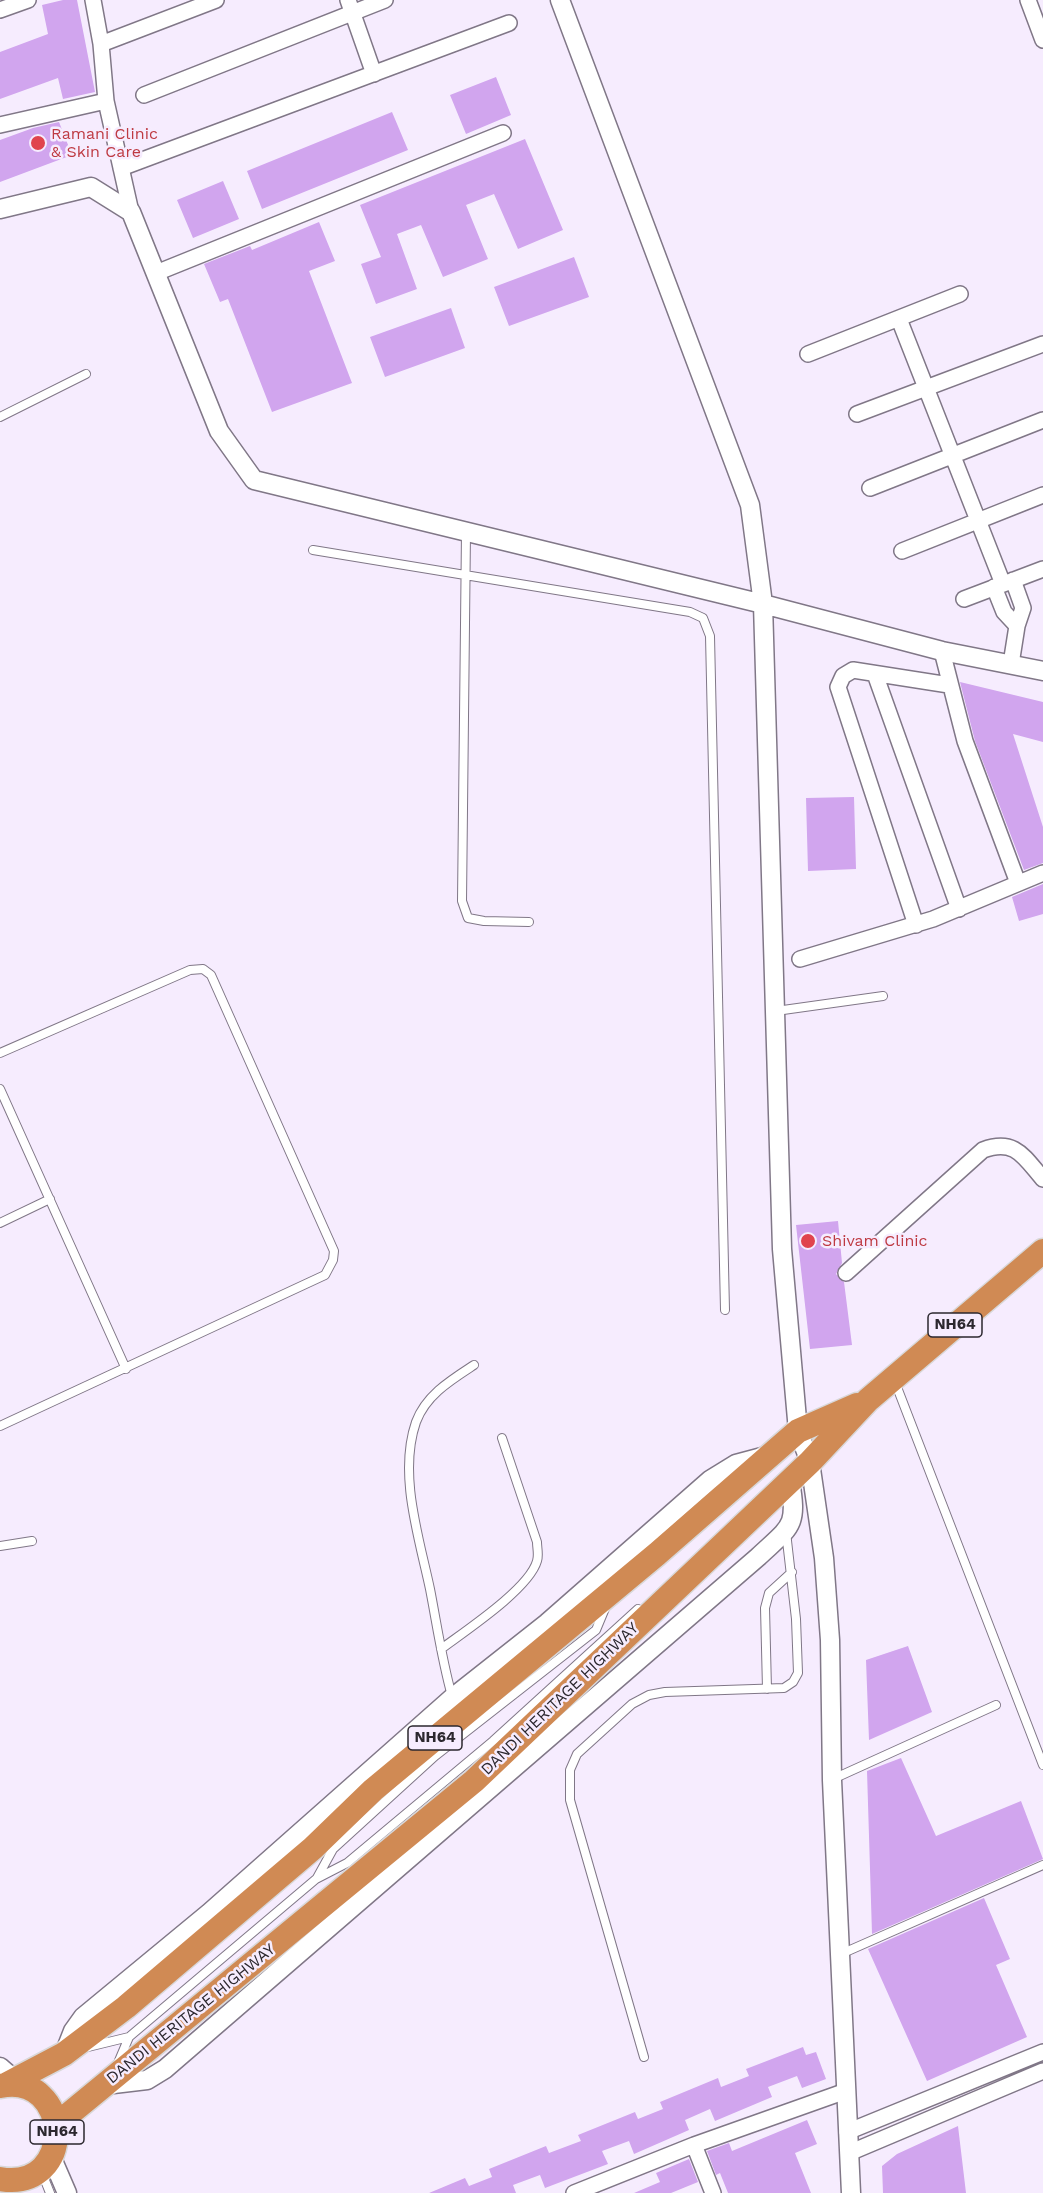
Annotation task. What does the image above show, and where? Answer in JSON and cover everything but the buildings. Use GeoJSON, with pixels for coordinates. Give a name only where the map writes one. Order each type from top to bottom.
{"type":"FeatureCollection","features":[{"type":"Feature","properties":{"kind":"highway","name":"DANDI HERITAGE HIGHWAY"},"geometry":{"type":"LineString","coordinates":[[57,2124],[474,1781],[810,1462],[868,1400],[1043,1251]]}},
{"type":"Feature","properties":{"kind":"highway","name":"NH64"},"geometry":{"type":"LineString","coordinates":[[5,2079],[64,2054],[126,2007],[304,1856],[455,1709],[609,1594],[766,1456],[798,1431],[868,1400]]}},
{"type":"Feature","properties":{"kind":"highway","name":"NH64"},"geometry":{"type":"LineString","coordinates":[[5,2079],[34,2091],[53,2111],[58,2135],[46,2163]]}},
{"type":"Feature","properties":{"kind":"highway"},"geometry":{"type":"LineString","coordinates":[[7,2183],[46,2163]]}},
{"type":"Feature","properties":{"kind":"street"},"geometry":{"type":"LineString","coordinates":[[0,10],[28,0]]}},
{"type":"Feature","properties":{"kind":"street"},"geometry":{"type":"LineString","coordinates":[[93,0],[101,44],[106,101],[130,212],[219,431],[254,480],[763,604],[942,651],[1043,671]]}},
{"type":"Feature","properties":{"kind":"street"},"geometry":{"type":"LineString","coordinates":[[101,44],[216,0]]}},
{"type":"Feature","properties":{"kind":"street"},"geometry":{"type":"LineString","coordinates":[[144,95],[350,7],[385,0]]}},
{"type":"Feature","properties":{"kind":"street"},"geometry":{"type":"LineString","coordinates":[[560,0],[750,505],[763,604],[782,1249],[798,1431],[810,1462],[824,1558],[830,1640],[832,1780],[851,2193]]}},
{"type":"Feature","properties":{"kind":"street"},"geometry":{"type":"LineString","coordinates":[[1028,0],[1043,40]]}},
{"type":"Feature","properties":{"kind":"street"},"geometry":{"type":"LineString","coordinates":[[350,7],[374,74]]}},
{"type":"Feature","properties":{"kind":"street"},"geometry":{"type":"LineString","coordinates":[[121,168],[509,23]]}},
{"type":"Feature","properties":{"kind":"street"},"geometry":{"type":"LineString","coordinates":[[1,122],[106,101]]}},
{"type":"Feature","properties":{"kind":"street"},"geometry":{"type":"LineString","coordinates":[[156,273],[503,133]]}},
{"type":"Feature","properties":{"kind":"street"},"geometry":{"type":"LineString","coordinates":[[0,209],[91,187],[130,212]]}},
{"type":"Feature","properties":{"kind":"street"},"geometry":{"type":"LineString","coordinates":[[808,354],[960,294]]}},
{"type":"Feature","properties":{"kind":"street"},"geometry":{"type":"LineString","coordinates":[[899,319],[1003,584],[1004,612],[1017,626]]}},
{"type":"Feature","properties":{"kind":"street"},"geometry":{"type":"LineString","coordinates":[[857,414],[1043,344]]}},
{"type":"Feature","properties":{"kind":"street"},"geometry":{"type":"LineString","coordinates":[[870,488],[1043,420]]}},
{"type":"Feature","properties":{"kind":"street"},"geometry":{"type":"LineString","coordinates":[[902,551],[1043,495]]}},
{"type":"Feature","properties":{"kind":"street"},"geometry":{"type":"LineString","coordinates":[[964,599],[1043,569]]}},
{"type":"Feature","properties":{"kind":"street"},"geometry":{"type":"LineString","coordinates":[[1003,584],[1023,608],[1017,626],[1011,663]]}},
{"type":"Feature","properties":{"kind":"street"},"geometry":{"type":"LineString","coordinates":[[942,651],[965,741],[1018,883]]}},
{"type":"Feature","properties":{"kind":"street"},"geometry":{"type":"LineString","coordinates":[[916,925],[838,687],[843,676],[853,670],[949,685]]}},
{"type":"Feature","properties":{"kind":"street"},"geometry":{"type":"LineString","coordinates":[[875,674],[959,909]]}},
{"type":"Feature","properties":{"kind":"street"},"geometry":{"type":"LineString","coordinates":[[800,959],[916,925],[1043,873]]}},
{"type":"Feature","properties":{"kind":"street"},"geometry":{"type":"LineString","coordinates":[[846,1273],[983,1150],[998,1144],[1016,1148],[1043,1179]]}},
{"type":"Feature","properties":{"kind":"street"},"geometry":{"type":"LineString","coordinates":[[455,1709],[547,1623],[710,1480],[736,1464],[766,1456]]}},
{"type":"Feature","properties":{"kind":"street"},"geometry":{"type":"LineString","coordinates":[[105,2085],[147,2080],[165,2069],[543,1745],[786,1531],[795,1511],[790,1481]]}},
{"type":"Feature","properties":{"kind":"street"},"geometry":{"type":"LineString","coordinates":[[848,2132],[1043,2052]]}},
{"type":"Feature","properties":{"kind":"street"},"geometry":{"type":"LineString","coordinates":[[849,2153],[1043,2071]]}},
{"type":"Feature","properties":{"kind":"street"},"geometry":{"type":"LineString","coordinates":[[574,2193],[593,2189],[694,2145],[846,2091]]}},
{"type":"Feature","properties":{"kind":"street"},"geometry":{"type":"LineString","coordinates":[[694,2145],[713,2193]]}},
{"type":"Feature","properties":{"kind":"street"},"geometry":{"type":"LineString","coordinates":[[46,2163],[68,2193]]}},
{"type":"Feature","properties":{"kind":"lane"},"geometry":{"type":"LineString","coordinates":[[0,417],[86,374]]}},
{"type":"Feature","properties":{"kind":"lane"},"geometry":{"type":"LineString","coordinates":[[466,532],[462,901],[468,918],[529,922]]}},
{"type":"Feature","properties":{"kind":"lane"},"geometry":{"type":"LineString","coordinates":[[313,550],[690,612],[703,618],[710,636],[725,1310]]}},
{"type":"Feature","properties":{"kind":"lane"},"geometry":{"type":"LineString","coordinates":[[0,1053],[190,970],[202,969],[211,975],[334,1251],[333,1260],[325,1275],[0,1426]]}},
{"type":"Feature","properties":{"kind":"lane"},"geometry":{"type":"LineString","coordinates":[[775,1011],[883,996]]}},
{"type":"Feature","properties":{"kind":"lane"},"geometry":{"type":"LineString","coordinates":[[0,1089],[126,1369]]}},
{"type":"Feature","properties":{"kind":"lane"},"geometry":{"type":"LineString","coordinates":[[0,1223],[50,1199]]}},
{"type":"Feature","properties":{"kind":"lane"},"geometry":{"type":"LineString","coordinates":[[455,1709],[412,1497],[411,1450],[417,1421],[430,1399],[445,1383],[474,1365]]}},
{"type":"Feature","properties":{"kind":"lane"},"geometry":{"type":"LineString","coordinates":[[893,1378],[1043,1765]]}},
{"type":"Feature","properties":{"kind":"lane"},"geometry":{"type":"LineString","coordinates":[[441,1649],[512,1594],[532,1572],[538,1559],[537,1542],[502,1438]]}},
{"type":"Feature","properties":{"kind":"lane"},"geometry":{"type":"LineString","coordinates":[[720,1534],[743,1525]]}},
{"type":"Feature","properties":{"kind":"lane"},"geometry":{"type":"LineString","coordinates":[[644,2057],[570,1800],[570,1770],[577,1754],[632,1704],[649,1695],[665,1692],[784,1688],[793,1682],[798,1673],[792,1572],[786,1531]]}},
{"type":"Feature","properties":{"kind":"lane"},"geometry":{"type":"LineString","coordinates":[[0,1546],[32,1541]]}},
{"type":"Feature","properties":{"kind":"lane"},"geometry":{"type":"LineString","coordinates":[[767,1689],[765,1608],[769,1593],[792,1572]]}},
{"type":"Feature","properties":{"kind":"lane"},"geometry":{"type":"LineString","coordinates":[[316,1879],[333,1849],[435,1756],[596,1630],[604,1615],[609,1594]]}},
{"type":"Feature","properties":{"kind":"lane"},"geometry":{"type":"LineString","coordinates":[[64,2054],[129,2037],[316,1879],[347,1863],[493,1741],[641,1606]]}},
{"type":"Feature","properties":{"kind":"lane"},"geometry":{"type":"LineString","coordinates":[[832,1780],[996,1705]]}},
{"type":"Feature","properties":{"kind":"lane"},"geometry":{"type":"LineString","coordinates":[[840,1955],[1043,1865]]}},
{"type":"Feature","properties":{"kind":"lane"},"geometry":{"type":"LineString","coordinates":[[105,2085],[121,2058],[129,2037]]}},
{"type":"Feature","properties":{"kind":"lane"},"geometry":{"type":"LineString","coordinates":[[46,2163],[50,2193]]}},
{"type":"Feature","properties":{"kind":"place","name":"Ramani Clinic & Skin Care"},"geometry":{"type":"Point","coordinates":[38,143]}},
{"type":"Feature","properties":{"kind":"place","name":"Shivam Clinic"},"geometry":{"type":"Point","coordinates":[808,1241]}}]}
